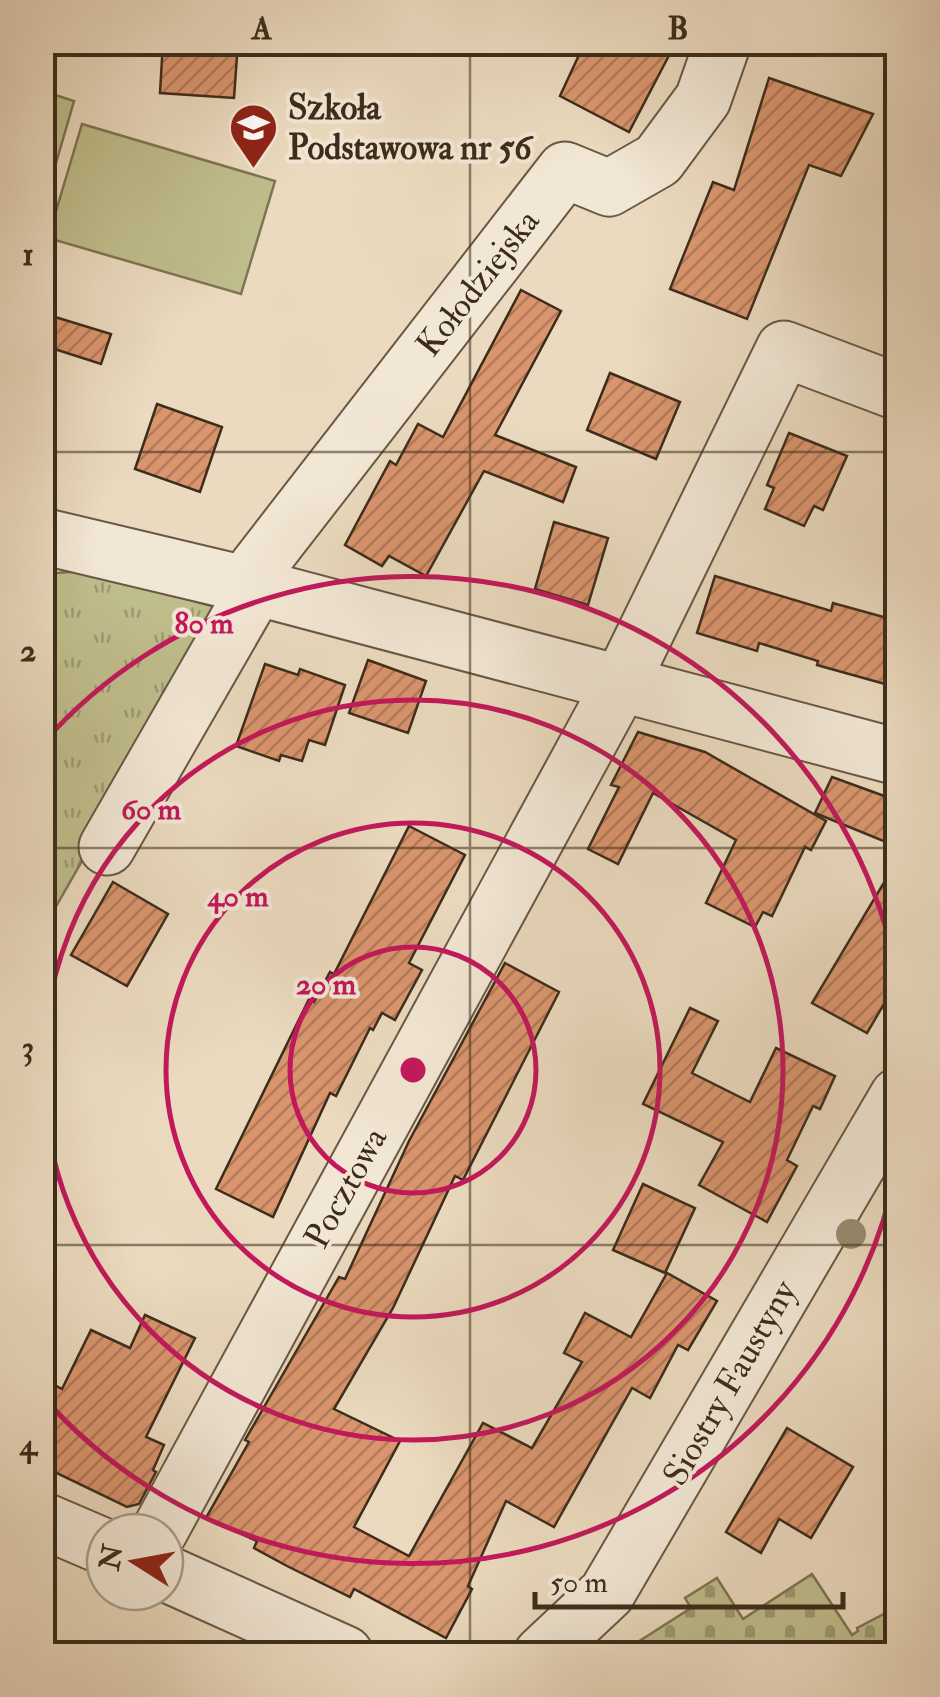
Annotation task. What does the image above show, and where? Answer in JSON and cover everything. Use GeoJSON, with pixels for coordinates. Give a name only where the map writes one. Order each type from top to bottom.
{"type":"FeatureCollection","features":[{"type":"Feature","properties":{"kind":"street","name":"Kołodziejska"},"geometry":{"type":"LineString","coordinates":[[250,586],[565,170],[609,188],[658,160],[702,99],[723,42]]}},
{"type":"Feature","properties":{"kind":"street"},"geometry":{"type":"LineString","coordinates":[[620,686],[784,349],[898,392]]}},
{"type":"Feature","properties":{"kind":"street"},"geometry":{"type":"LineString","coordinates":[[42,536],[250,586],[898,757]]}},
{"type":"Feature","properties":{"kind":"street"},"geometry":{"type":"LineString","coordinates":[[107,847],[250,586]]}},
{"type":"Feature","properties":{"kind":"street","name":"Pocztowa"},"geometry":{"type":"LineString","coordinates":[[169,1512],[620,686]]}},
{"type":"Feature","properties":{"kind":"street","name":"Siostry Faustyny"},"geometry":{"type":"LineString","coordinates":[[542,1654],[608,1593],[898,1096]]}},
{"type":"Feature","properties":{"kind":"street"},"geometry":{"type":"LineString","coordinates":[[42,1520],[85,1538]]}},
{"type":"Feature","properties":{"kind":"street"},"geometry":{"type":"LineString","coordinates":[[185,1582],[345,1654]]}},
{"type":"Feature","properties":{"kind":"green space"},"geometry":{"type":"Polygon","coordinates":[[[42,91],[74,101],[43,208],[42,91]]]}},
{"type":"Feature","properties":{"kind":"green space"},"geometry":{"type":"Polygon","coordinates":[[[82,124],[275,181],[241,294],[48,238],[82,124]]]}},
{"type":"Feature","properties":{"kind":"green space"},"geometry":{"type":"Polygon","coordinates":[[[86,571],[226,610],[43,929],[42,626],[53,607],[43,599],[55,573],[86,571]]]}},
{"type":"Feature","properties":{"kind":"green space"},"geometry":{"type":"Polygon","coordinates":[[[812,1574],[852,1635],[857,1628],[897,1607],[897,1654],[619,1654],[691,1608],[685,1598],[717,1578],[743,1619],[812,1574]]]}},
{"type":"Feature","properties":{"kind":"building"},"geometry":{"type":"Polygon","coordinates":[[[163,42],[238,42],[234,98],[160,93],[163,42]]]}},
{"type":"Feature","properties":{"kind":"building"},"geometry":{"type":"Polygon","coordinates":[[[585,42],[676,42],[629,132],[560,96],[585,42]]]}},
{"type":"Feature","properties":{"kind":"building"},"geometry":{"type":"Polygon","coordinates":[[[769,78],[873,114],[841,176],[809,165],[747,319],[670,289],[713,182],[734,190],[769,78]]]}},
{"type":"Feature","properties":{"kind":"building"},"geometry":{"type":"Polygon","coordinates":[[[521,290],[561,311],[495,435],[576,467],[563,502],[484,471],[426,576],[389,556],[382,566],[345,545],[390,461],[396,465],[418,424],[443,437],[521,290]]]}},
{"type":"Feature","properties":{"kind":"building"},"geometry":{"type":"Polygon","coordinates":[[[42,313],[111,334],[101,364],[42,345],[42,313]]]}},
{"type":"Feature","properties":{"kind":"building"},"geometry":{"type":"Polygon","coordinates":[[[610,373],[680,402],[656,459],[587,430],[610,373]]]}},
{"type":"Feature","properties":{"kind":"building"},"geometry":{"type":"Polygon","coordinates":[[[157,404],[222,427],[200,492],[135,469],[157,404]]]}},
{"type":"Feature","properties":{"kind":"building"},"geometry":{"type":"Polygon","coordinates":[[[789,433],[847,456],[823,510],[814,506],[804,526],[765,509],[774,488],[767,485],[789,433]]]}},
{"type":"Feature","properties":{"kind":"building"},"geometry":{"type":"Polygon","coordinates":[[[554,522],[608,538],[588,605],[535,589],[554,522]]]}},
{"type":"Feature","properties":{"kind":"building"},"geometry":{"type":"Polygon","coordinates":[[[715,576],[831,611],[833,603],[898,621],[898,666],[892,686],[817,665],[818,661],[759,643],[757,651],[697,633],[715,576]]]}},
{"type":"Feature","properties":{"kind":"building"},"geometry":{"type":"Polygon","coordinates":[[[368,660],[426,681],[408,733],[349,713],[368,660]]]}},
{"type":"Feature","properties":{"kind":"building"},"geometry":{"type":"Polygon","coordinates":[[[265,664],[298,675],[300,669],[345,685],[325,745],[309,740],[302,761],[281,755],[279,761],[236,746],[265,664]]]}},
{"type":"Feature","properties":{"kind":"building"},"geometry":{"type":"Polygon","coordinates":[[[638,732],[705,752],[826,821],[811,850],[805,847],[772,916],[763,912],[755,927],[706,903],[736,840],[653,793],[618,864],[588,849],[619,787],[611,785],[638,732]]]}},
{"type":"Feature","properties":{"kind":"building"},"geometry":{"type":"Polygon","coordinates":[[[832,777],[898,801],[898,847],[815,813],[832,777]]]}},
{"type":"Feature","properties":{"kind":"building"},"geometry":{"type":"Polygon","coordinates":[[[409,826],[465,855],[409,963],[422,970],[395,1020],[382,1013],[373,1030],[370,1028],[336,1096],[330,1093],[273,1217],[216,1189],[309,999],[314,1002],[330,972],[334,974],[409,826]]]}},
{"type":"Feature","properties":{"kind":"building"},"geometry":{"type":"Polygon","coordinates":[[[898,859],[898,980],[867,1033],[812,1003],[898,859]]]}},
{"type":"Feature","properties":{"kind":"building"},"geometry":{"type":"Polygon","coordinates":[[[113,882],[168,914],[127,986],[71,955],[113,882]]]}},
{"type":"Feature","properties":{"kind":"building"},"geometry":{"type":"Polygon","coordinates":[[[505,963],[559,992],[463,1180],[455,1176],[393,1308],[334,1409],[400,1441],[354,1527],[409,1556],[483,1423],[532,1448],[582,1362],[564,1353],[585,1313],[631,1337],[667,1273],[717,1301],[688,1350],[678,1345],[650,1398],[632,1388],[554,1527],[506,1501],[468,1586],[472,1589],[446,1638],[354,1589],[350,1597],[287,1566],[254,1548],[257,1541],[206,1518],[249,1442],[245,1440],[339,1277],[345,1279],[409,1141],[505,963]]]}},
{"type":"Feature","properties":{"kind":"building"},"geometry":{"type":"Polygon","coordinates":[[[690,1008],[718,1021],[692,1073],[750,1102],[776,1048],[835,1076],[820,1109],[813,1106],[787,1160],[797,1166],[767,1222],[699,1185],[723,1142],[643,1104],[690,1008]]]}},
{"type":"Feature","properties":{"kind":"building"},"geometry":{"type":"Polygon","coordinates":[[[643,1184],[695,1208],[665,1273],[613,1250],[643,1184]]]}},
{"type":"Feature","properties":{"kind":"building"},"geometry":{"type":"Polygon","coordinates":[[[145,1315],[195,1338],[146,1437],[164,1445],[153,1470],[156,1472],[139,1504],[127,1507],[42,1466],[42,1378],[62,1389],[91,1330],[130,1348],[145,1315]]]}},
{"type":"Feature","properties":{"kind":"building"},"geometry":{"type":"Polygon","coordinates":[[[787,1428],[853,1467],[811,1538],[779,1519],[761,1553],[726,1532],[787,1428]]]}},
{"type":"Feature","properties":{"kind":"place","name":"Szkoła Podstawowa nr 56"},"geometry":{"type":"Point","coordinates":[253,170]}}]}
